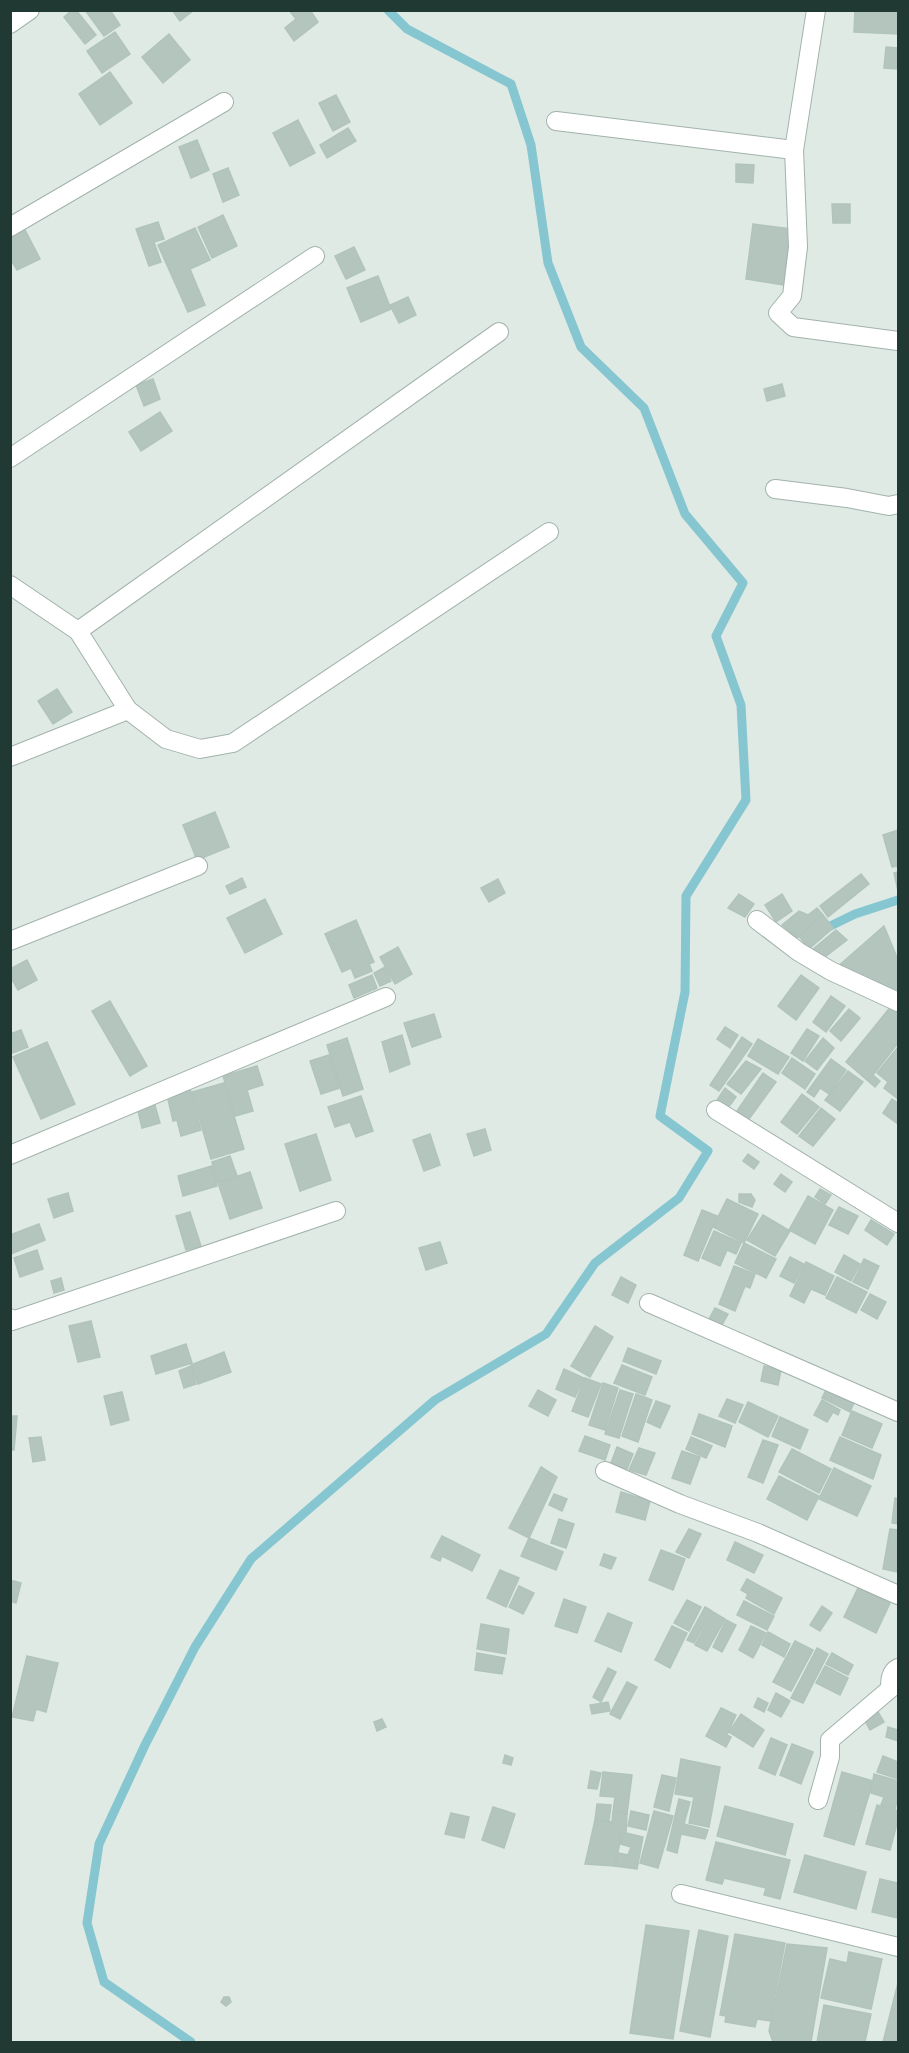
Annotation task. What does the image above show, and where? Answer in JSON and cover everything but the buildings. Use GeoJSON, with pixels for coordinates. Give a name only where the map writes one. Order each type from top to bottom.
{"type":"FeatureCollection","features":[{"type":"Feature","properties":{"kind":"street"},"geometry":{"type":"LineString","coordinates":[[10,24],[30,10]]}},
{"type":"Feature","properties":{"kind":"street"},"geometry":{"type":"LineString","coordinates":[[816,10],[794,150],[798,247],[792,296],[778,313],[793,327],[898,341]]}},
{"type":"Feature","properties":{"kind":"street"},"geometry":{"type":"LineString","coordinates":[[10,227],[224,102]]}},
{"type":"Feature","properties":{"kind":"street"},"geometry":{"type":"LineString","coordinates":[[556,121],[794,150]]}},
{"type":"Feature","properties":{"kind":"street"},"geometry":{"type":"LineString","coordinates":[[10,458],[315,256]]}},
{"type":"Feature","properties":{"kind":"street"},"geometry":{"type":"LineString","coordinates":[[78,631],[499,332]]}},
{"type":"Feature","properties":{"kind":"street"},"geometry":{"type":"LineString","coordinates":[[775,489],[889,506],[898,504]]}},
{"type":"Feature","properties":{"kind":"street"},"geometry":{"type":"LineString","coordinates":[[10,585],[78,631],[128,710],[166,739],[200,748],[233,743],[549,532]]}},
{"type":"Feature","properties":{"kind":"street"},"geometry":{"type":"LineString","coordinates":[[10,756],[128,710]]}},
{"type":"Feature","properties":{"kind":"street"},"geometry":{"type":"LineString","coordinates":[[10,941],[198,866]]}},
{"type":"Feature","properties":{"kind":"street"},"geometry":{"type":"LineString","coordinates":[[757,920],[799,952],[831,971],[898,1002]]}},
{"type":"Feature","properties":{"kind":"street"},"geometry":{"type":"LineString","coordinates":[[10,1155],[386,997]]}},
{"type":"Feature","properties":{"kind":"street"},"geometry":{"type":"LineString","coordinates":[[716,1110],[898,1223]]}},
{"type":"Feature","properties":{"kind":"street"},"geometry":{"type":"LineString","coordinates":[[10,1318],[12,1321],[336,1211]]}},
{"type":"Feature","properties":{"kind":"street"},"geometry":{"type":"LineString","coordinates":[[649,1303],[898,1412]]}},
{"type":"Feature","properties":{"kind":"street"},"geometry":{"type":"LineString","coordinates":[[605,1471],[680,1504],[758,1533],[898,1595]]}},
{"type":"Feature","properties":{"kind":"street"},"geometry":{"type":"LineString","coordinates":[[818,1800],[830,1756],[830,1740],[890,1689],[891,1677],[894,1670],[898,1668]]}},
{"type":"Feature","properties":{"kind":"street"},"geometry":{"type":"LineString","coordinates":[[681,1894],[898,1947]]}},
{"type":"Feature","properties":{"kind":"waterway"},"geometry":{"type":"LineString","coordinates":[[191,2042],[104,1982],[87,1923],[99,1844],[145,1745],[195,1647],[251,1559],[435,1400],[546,1334],[595,1263],[679,1198],[708,1151],[660,1116],[685,992],[686,896],[746,800],[741,705],[716,636],[743,583],[685,514],[644,408],[581,347],[548,263],[531,145],[511,84],[407,29],[388,10]]}},
{"type":"Feature","properties":{"kind":"waterway"},"geometry":{"type":"LineString","coordinates":[[820,931],[855,914],[898,900]]}}]}
